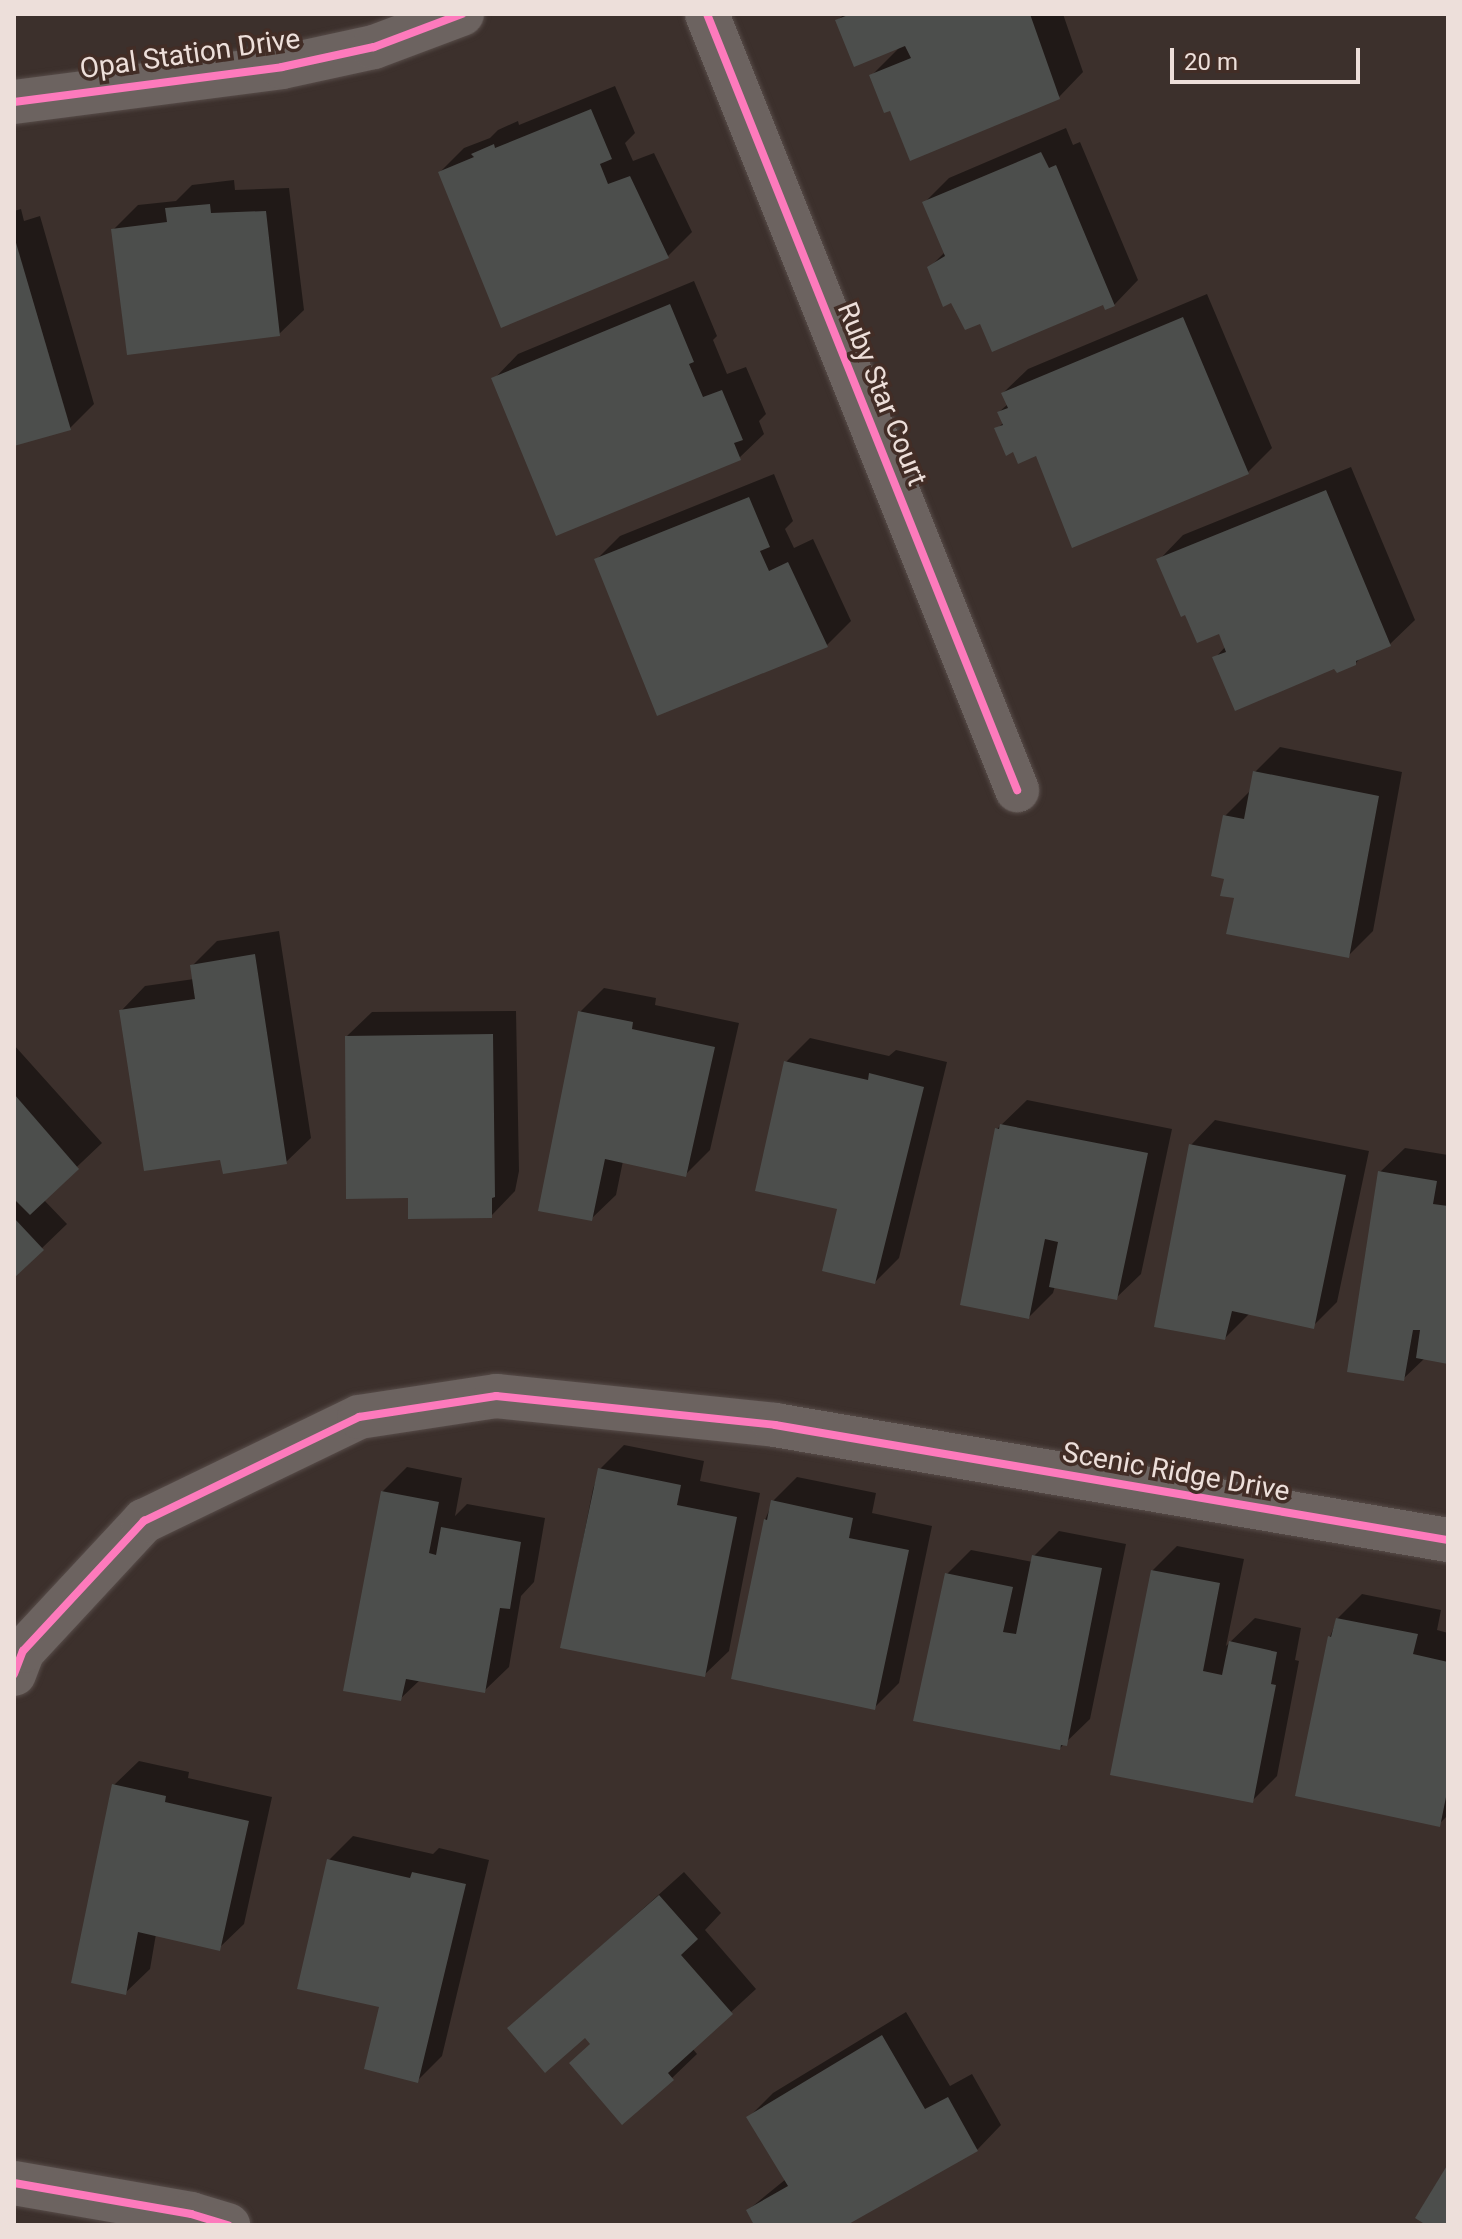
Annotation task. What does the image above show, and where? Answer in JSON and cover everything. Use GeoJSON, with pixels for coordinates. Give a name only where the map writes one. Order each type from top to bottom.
{"type":"FeatureCollection","features":[{"type":"Feature","properties":{"kind":"street","name":"Opal Station Drive"},"geometry":{"type":"LineString","coordinates":[[14,102],[282,67],[374,47],[462,14]]}},
{"type":"Feature","properties":{"kind":"street","name":"Ruby Star Court"},"geometry":{"type":"LineString","coordinates":[[707,14],[1017,790]]}},
{"type":"Feature","properties":{"kind":"street","name":"Scenic Ridge Drive"},"geometry":{"type":"LineString","coordinates":[[14,1674],[23,1651],[144,1521],[359,1417],[496,1396],[775,1425],[1448,1540]]}},
{"type":"Feature","properties":{"kind":"street"},"geometry":{"type":"LineString","coordinates":[[14,2183],[191,2214],[228,2225]]}},
{"type":"Feature","properties":{"kind":"building"},"geometry":{"type":"Polygon","coordinates":[[[851,14],[1030,14],[1060,99],[910,161],[890,111],[884,113],[869,75],[911,58],[905,46],[854,67],[835,20],[851,14]]]}},
{"type":"Feature","properties":{"kind":"building"},"geometry":{"type":"Polygon","coordinates":[[[591,109],[612,159],[600,164],[608,184],[630,176],[669,258],[501,328],[438,172],[474,157],[471,154],[494,144],[495,148],[591,109]]]}},
{"type":"Feature","properties":{"kind":"building"},"geometry":{"type":"Polygon","coordinates":[[[1041,152],[1049,168],[1056,165],[1115,306],[1105,310],[1103,305],[992,352],[980,324],[965,330],[951,303],[943,307],[927,267],[945,256],[922,202],[1041,152]]]}},
{"type":"Feature","properties":{"kind":"building"},"geometry":{"type":"Polygon","coordinates":[[[210,204],[211,213],[266,211],[280,336],[127,355],[111,229],[167,222],[165,208],[210,204]]]}},
{"type":"Feature","properties":{"kind":"building"},"geometry":{"type":"Polygon","coordinates":[[[14,236],[71,430],[14,446],[14,236]]]}},
{"type":"Feature","properties":{"kind":"building"},"geometry":{"type":"Polygon","coordinates":[[[670,304],[694,362],[689,364],[703,397],[722,390],[743,440],[734,443],[741,460],[556,536],[491,378],[670,304]]]}},
{"type":"Feature","properties":{"kind":"building"},"geometry":{"type":"Polygon","coordinates":[[[1183,317],[1249,474],[1072,548],[1036,456],[1018,464],[1013,452],[1006,456],[994,428],[1003,425],[997,412],[1008,408],[1001,393],[1183,317]]]}},
{"type":"Feature","properties":{"kind":"building"},"geometry":{"type":"Polygon","coordinates":[[[1326,490],[1391,646],[1337,673],[1334,669],[1235,711],[1212,657],[1226,652],[1219,634],[1197,643],[1185,615],[1181,617],[1156,559],[1326,490]]]}},
{"type":"Feature","properties":{"kind":"building"},"geometry":{"type":"Polygon","coordinates":[[[749,497],[770,547],[760,551],[769,571],[788,562],[828,647],[657,716],[594,559],[749,497]]]}},
{"type":"Feature","properties":{"kind":"building"},"geometry":{"type":"Polygon","coordinates":[[[1253,771],[1379,796],[1349,958],[1226,934],[1234,898],[1220,896],[1224,879],[1211,876],[1223,815],[1244,819],[1253,771]]]}},
{"type":"Feature","properties":{"kind":"building"},"geometry":{"type":"Polygon","coordinates":[[[255,954],[287,1164],[223,1174],[220,1160],[144,1171],[119,1010],[195,999],[190,965],[255,954]]]}},
{"type":"Feature","properties":{"kind":"building"},"geometry":{"type":"Polygon","coordinates":[[[578,1011],[633,1022],[632,1029],[715,1047],[686,1177],[605,1159],[592,1221],[538,1211],[578,1011]]]}},
{"type":"Feature","properties":{"kind":"building"},"geometry":{"type":"Polygon","coordinates":[[[493,1034],[495,1197],[492,1198],[492,1218],[408,1219],[408,1198],[346,1199],[345,1036],[493,1034]]]}},
{"type":"Feature","properties":{"kind":"building"},"geometry":{"type":"Polygon","coordinates":[[[784,1061],[868,1080],[869,1073],[924,1087],[875,1284],[822,1271],[837,1209],[755,1191],[784,1061]]]}},
{"type":"Feature","properties":{"kind":"building"},"geometry":{"type":"Polygon","coordinates":[[[14,1094],[79,1169],[30,1215],[14,1199],[14,1094]]]}},
{"type":"Feature","properties":{"kind":"building"},"geometry":{"type":"Polygon","coordinates":[[[1000,1124],[1148,1153],[1117,1300],[1049,1287],[1058,1242],[1045,1239],[1029,1319],[960,1305],[995,1128],[999,1129],[1000,1124]]]}},
{"type":"Feature","properties":{"kind":"building"},"geometry":{"type":"Polygon","coordinates":[[[1189,1144],[1346,1175],[1314,1329],[1232,1311],[1225,1340],[1154,1327],[1189,1144]]]}},
{"type":"Feature","properties":{"kind":"building"},"geometry":{"type":"Polygon","coordinates":[[[1378,1171],[1437,1181],[1433,1204],[1448,1206],[1448,1364],[1416,1358],[1420,1330],[1413,1330],[1404,1381],[1347,1372],[1378,1171]]]}},
{"type":"Feature","properties":{"kind":"building"},"geometry":{"type":"Polygon","coordinates":[[[14,1218],[44,1250],[14,1278],[14,1218]]]}},
{"type":"Feature","properties":{"kind":"building"},"geometry":{"type":"Polygon","coordinates":[[[598,1468],[681,1485],[677,1505],[737,1517],[705,1677],[560,1648],[598,1468]]]}},
{"type":"Feature","properties":{"kind":"building"},"geometry":{"type":"Polygon","coordinates":[[[381,1491],[439,1502],[429,1553],[436,1555],[441,1527],[521,1542],[510,1609],[500,1608],[485,1693],[406,1679],[401,1701],[343,1691],[381,1491]]]}},
{"type":"Feature","properties":{"kind":"building"},"geometry":{"type":"Polygon","coordinates":[[[771,1500],[853,1518],[849,1538],[909,1550],[875,1710],[731,1679],[764,1519],[767,1520],[771,1500]]]}},
{"type":"Feature","properties":{"kind":"building"},"geometry":{"type":"Polygon","coordinates":[[[1032,1555],[1102,1568],[1067,1746],[1061,1745],[1060,1750],[913,1721],[945,1573],[1013,1587],[1003,1632],[1016,1634],[1032,1555]]]}},
{"type":"Feature","properties":{"kind":"building"},"geometry":{"type":"Polygon","coordinates":[[[1151,1570],[1220,1583],[1203,1671],[1222,1675],[1229,1641],[1277,1652],[1271,1684],[1276,1685],[1253,1803],[1110,1775],[1151,1570]]]}},
{"type":"Feature","properties":{"kind":"building"},"geometry":{"type":"Polygon","coordinates":[[[1336,1618],[1418,1634],[1413,1654],[1448,1662],[1448,1787],[1440,1827],[1295,1796],[1328,1636],[1331,1637],[1336,1618]]]}},
{"type":"Feature","properties":{"kind":"building"},"geometry":{"type":"Polygon","coordinates":[[[112,1784],[166,1796],[165,1802],[249,1821],[220,1951],[138,1932],[126,1995],[71,1983],[112,1784]]]}},
{"type":"Feature","properties":{"kind":"building"},"geometry":{"type":"Polygon","coordinates":[[[327,1859],[410,1878],[412,1872],[466,1884],[418,2083],[364,2069],[379,2007],[297,1989],[327,1859]]]}},
{"type":"Feature","properties":{"kind":"building"},"geometry":{"type":"Polygon","coordinates":[[[659,1895],[698,1939],[681,1955],[733,2014],[668,2073],[674,2080],[622,2125],[569,2063],[590,2044],[585,2038],[545,2073],[507,2028],[659,1895]]]}},
{"type":"Feature","properties":{"kind":"building"},"geometry":{"type":"Polygon","coordinates":[[[882,2035],[925,2109],[948,2097],[978,2151],[847,2225],[754,2225],[746,2210],[788,2186],[746,2117],[882,2035]]]}},
{"type":"Feature","properties":{"kind":"building"},"geometry":{"type":"Polygon","coordinates":[[[1448,2164],[1448,2225],[1426,2225],[1415,2218],[1448,2164]]]}},
{"type":"Feature","properties":{"kind":"cycle path"},"geometry":{"type":"LineString","coordinates":[[14,102],[282,67],[374,47],[462,14]]}},
{"type":"Feature","properties":{"kind":"cycle path"},"geometry":{"type":"LineString","coordinates":[[707,14],[1017,790]]}},
{"type":"Feature","properties":{"kind":"cycle path"},"geometry":{"type":"LineString","coordinates":[[14,1674],[23,1651],[144,1521],[359,1417],[496,1396],[775,1425],[1448,1540]]}},
{"type":"Feature","properties":{"kind":"cycle path"},"geometry":{"type":"LineString","coordinates":[[14,2183],[191,2214],[228,2225]]}}]}
